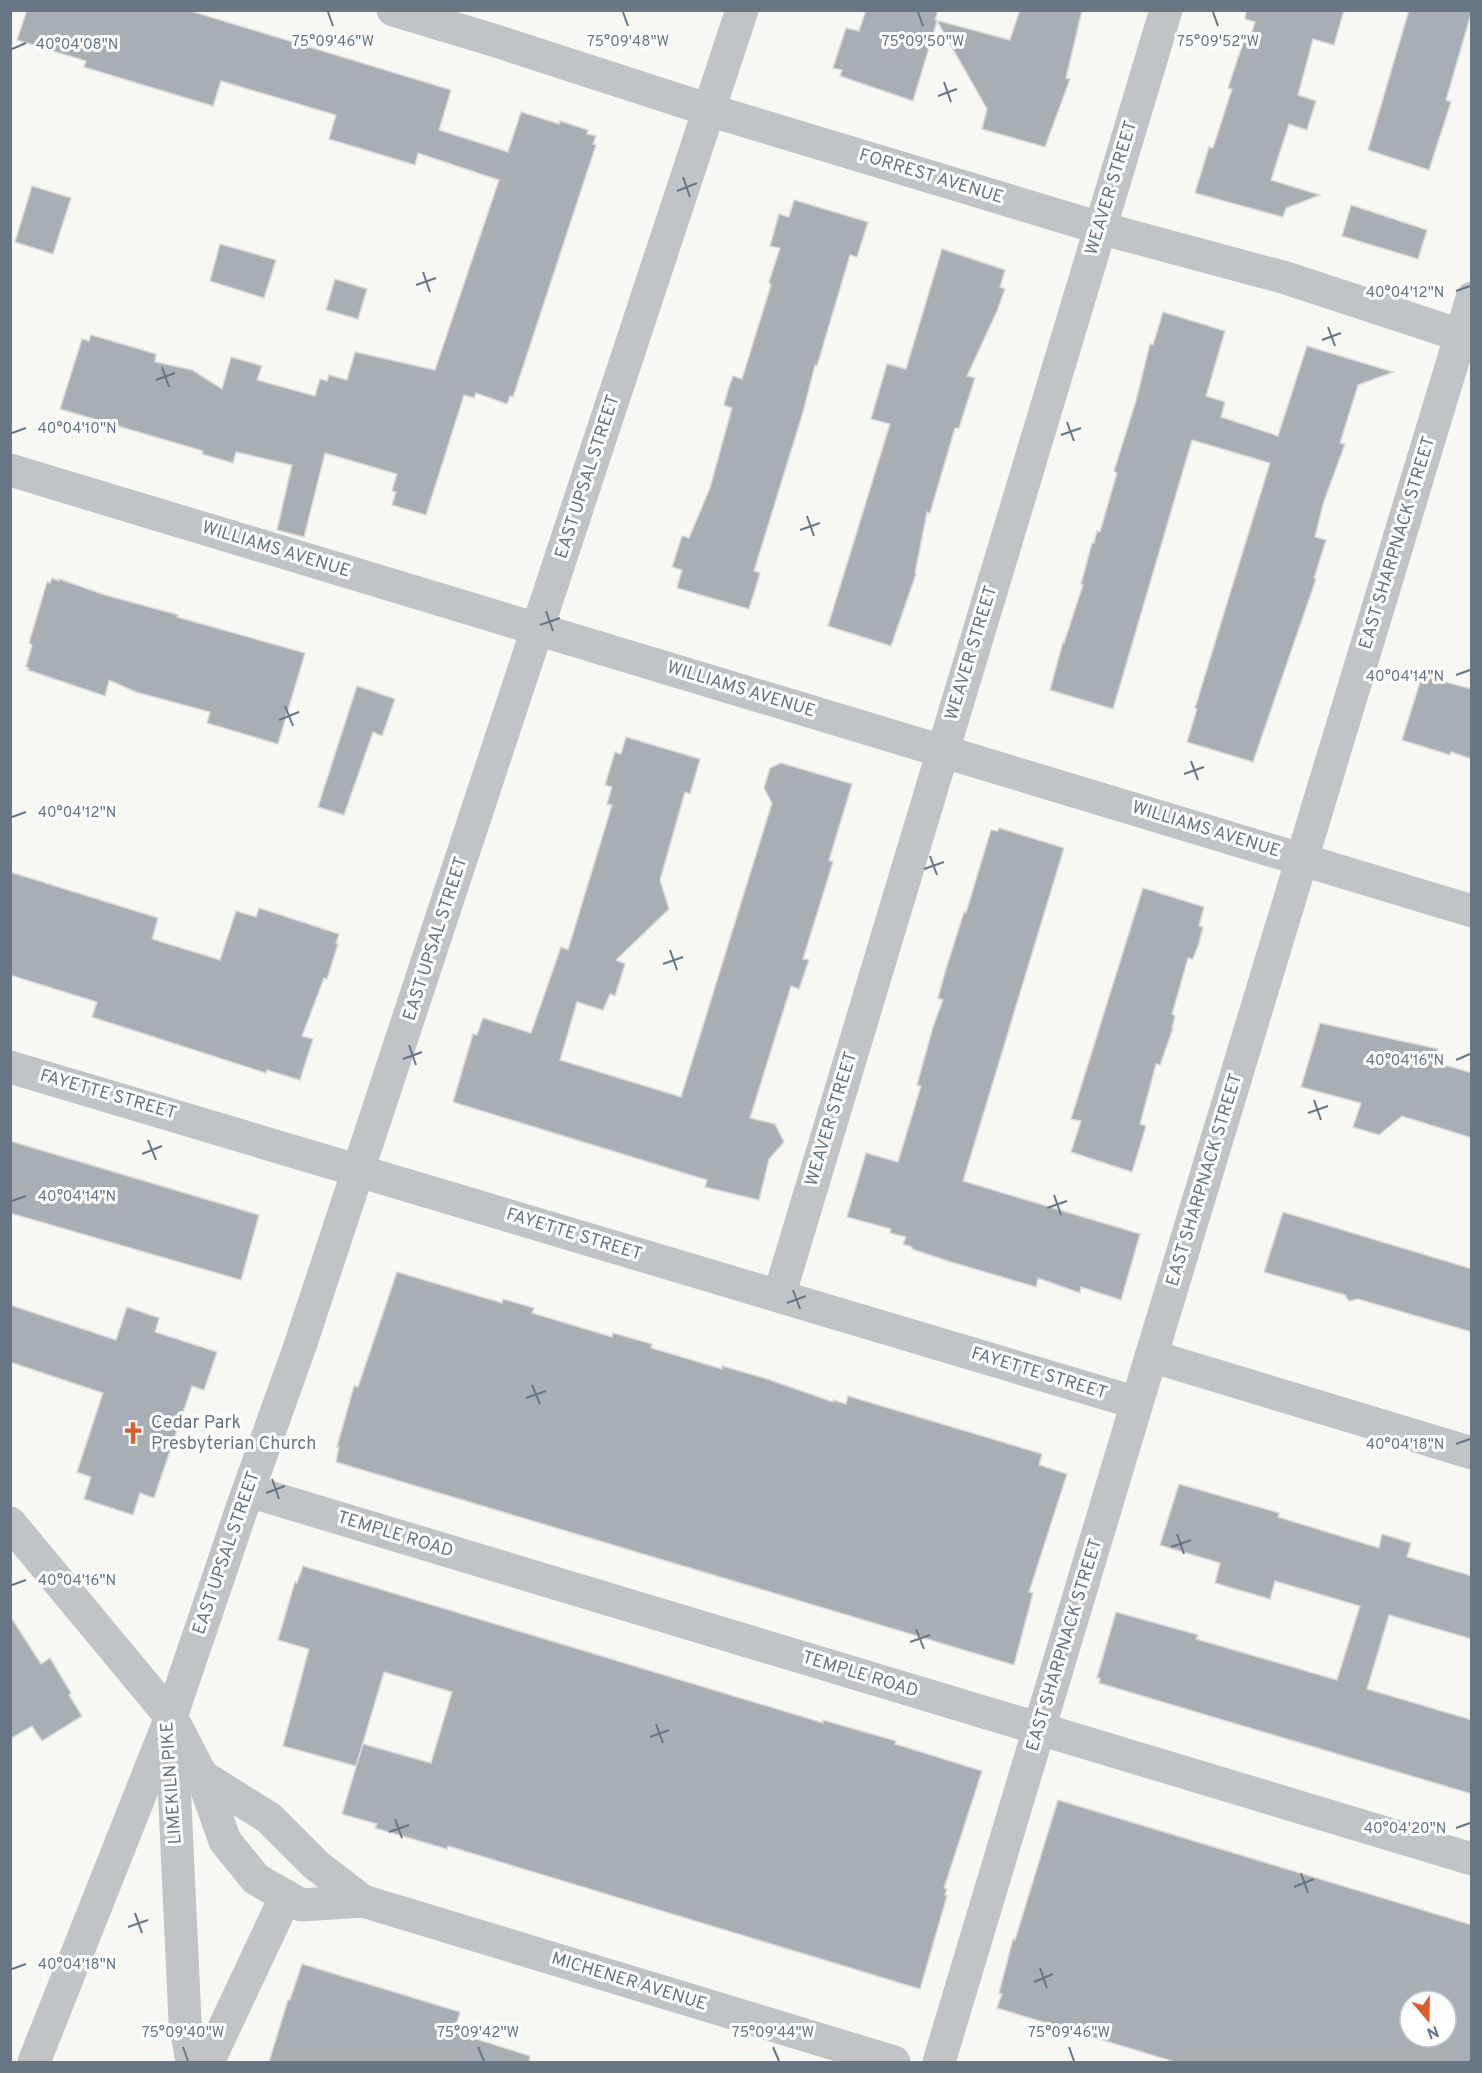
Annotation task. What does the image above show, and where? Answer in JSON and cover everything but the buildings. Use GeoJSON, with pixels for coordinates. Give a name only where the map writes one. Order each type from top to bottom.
{"type":"FeatureCollection","features":[{"type":"Feature","properties":{"kind":"street","name":"FORREST AVENUE"},"geometry":{"type":"LineString","coordinates":[[393,10],[709,110],[1100,228],[1286,278],[1466,337]]}},
{"type":"Feature","properties":{"kind":"street","name":"EAST UPSAL STREET"},"geometry":{"type":"LineString","coordinates":[[34,2062],[171,1718],[359,1171],[742,10]]}},
{"type":"Feature","properties":{"kind":"street","name":"WEAVER STREET"},"geometry":{"type":"LineString","coordinates":[[779,1296],[1166,10]]}},
{"type":"Feature","properties":{"kind":"street","name":"EAST SHARPNACK STREET"},"geometry":{"type":"LineString","coordinates":[[939,2062],[1302,860],[1466,337],[1472,298]]}},
{"type":"Feature","properties":{"kind":"street","name":"WILLIAMS AVENUE"},"geometry":{"type":"LineString","coordinates":[[10,470],[1472,911]]}},
{"type":"Feature","properties":{"kind":"street","name":"FAYETTE STREET"},"geometry":{"type":"LineString","coordinates":[[10,1067],[1137,1403]]}},
{"type":"Feature","properties":{"kind":"street"},"geometry":{"type":"LineString","coordinates":[[1151,1356],[1472,1453]]}},
{"type":"Feature","properties":{"kind":"street","name":"TEMPLE ROAD"},"geometry":{"type":"LineString","coordinates":[[249,1491],[1472,1859]]}},
{"type":"Feature","properties":{"kind":"street","name":"LIMEKILN PIKE"},"geometry":{"type":"LineString","coordinates":[[10,1523],[171,1718],[185,2021],[192,2062]]}},
{"type":"Feature","properties":{"kind":"street","name":"MICHENER AVENUE"},"geometry":{"type":"LineString","coordinates":[[171,1718],[202,1776],[225,1841],[256,1879],[302,1905],[363,1901]]}},
{"type":"Feature","properties":{"kind":"street","name":"MICHENER AVENUE"},"geometry":{"type":"LineString","coordinates":[[202,1776],[269,1818],[316,1865],[363,1901],[894,2062]]}},
{"type":"Feature","properties":{"kind":"street"},"geometry":{"type":"LineString","coordinates":[[207,2062],[286,1896]]}},
{"type":"Feature","properties":{"kind":"place","name":"Cedar Park Presbyterian Church"},"geometry":{"type":"Point","coordinates":[133,1433]}}]}
